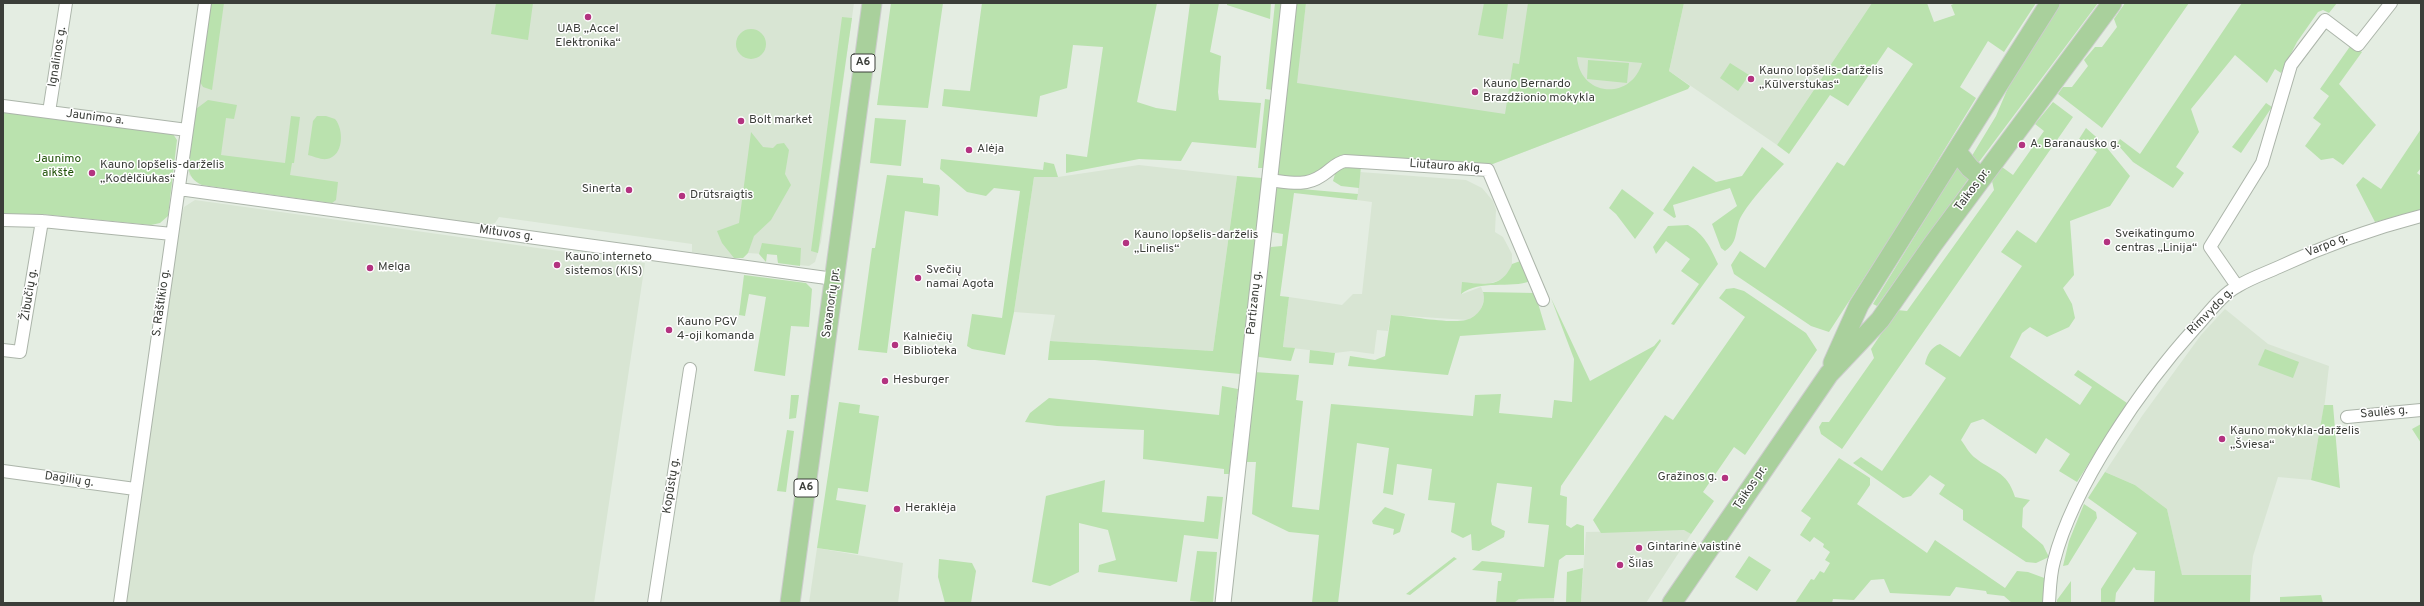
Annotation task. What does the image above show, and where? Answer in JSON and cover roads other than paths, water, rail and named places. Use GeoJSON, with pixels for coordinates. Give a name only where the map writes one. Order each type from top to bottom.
{"type":"FeatureCollection","features":[{"type":"Feature","properties":{"kind":"main road","name":"Savanorių pr."},"geometry":{"type":"LineString","coordinates":[[790,603],[872,3]]}},
{"type":"Feature","properties":{"kind":"main road","name":"Taikos pr."},"geometry":{"type":"LineString","coordinates":[[1829,374],[1859,305],[2050,3]]}},
{"type":"Feature","properties":{"kind":"main road","name":"Taikos pr."},"geometry":{"type":"LineString","coordinates":[[1672,603],[1829,374],[1880,320],[1982,178],[2112,3]]}},
{"type":"Feature","properties":{"kind":"main road"},"geometry":{"type":"LineString","coordinates":[[1957,152],[1970,168],[1982,178]]}},
{"type":"Feature","properties":{"kind":"street","name":"Ignalinos g."},"geometry":{"type":"LineString","coordinates":[[49,112],[66,3]]}},
{"type":"Feature","properties":{"kind":"street","name":"S. Raštikio g."},"geometry":{"type":"LineString","coordinates":[[120,603],[205,3]]}},
{"type":"Feature","properties":{"kind":"street","name":"Partizanų g."},"geometry":{"type":"LineString","coordinates":[[1223,603],[1289,3]]}},
{"type":"Feature","properties":{"kind":"street","name":"Rimvydo g."},"geometry":{"type":"LineString","coordinates":[[2049,603],[2054,560],[2084,486],[2148,385],[2183,341],[2217,304],[2237,286],[2210,247],[2262,163],[2291,65],[2325,20],[2358,45],[2391,3]]}},
{"type":"Feature","properties":{"kind":"street","name":"Jaunimo a."},"geometry":{"type":"LineString","coordinates":[[3,106],[187,130]]}},
{"type":"Feature","properties":{"kind":"street","name":"Liutauro aklg."},"geometry":{"type":"LineString","coordinates":[[1269,180],[1304,184],[1322,176],[1338,163],[1345,161],[1488,170],[1543,300]]}},
{"type":"Feature","properties":{"kind":"street","name":"Mituvos g."},"geometry":{"type":"LineString","coordinates":[[179,189],[834,279]]}},
{"type":"Feature","properties":{"kind":"street","name":"Varpo g."},"geometry":{"type":"LineString","coordinates":[[2237,286],[2326,245],[2369,230],[2421,216]]}},
{"type":"Feature","properties":{"kind":"street"},"geometry":{"type":"LineString","coordinates":[[3,220],[42,221],[172,234]]}},
{"type":"Feature","properties":{"kind":"street","name":"Žibučių g."},"geometry":{"type":"LineString","coordinates":[[3,350],[20,352],[42,221]]}},
{"type":"Feature","properties":{"kind":"street","name":"Kopūstų g."},"geometry":{"type":"LineString","coordinates":[[654,603],[690,369]]}},
{"type":"Feature","properties":{"kind":"street","name":"Saulės g."},"geometry":{"type":"LineString","coordinates":[[2347,417],[2421,410]]}},
{"type":"Feature","properties":{"kind":"street","name":"Dagilių g."},"geometry":{"type":"LineString","coordinates":[[3,471],[135,489]]}},
{"type":"Feature","properties":{"kind":"place","name":"UAB „Accel Elektronika“"},"geometry":{"type":"Point","coordinates":[588,17]}},
{"type":"Feature","properties":{"kind":"place","name":"Kauno lopšelis-darželis „Kūlverstukas“"},"geometry":{"type":"Point","coordinates":[1751,79]}},
{"type":"Feature","properties":{"kind":"place","name":"Kauno Bernardo Brazdžionio mokykla"},"geometry":{"type":"Point","coordinates":[1475,92]}},
{"type":"Feature","properties":{"kind":"place","name":"Bolt market"},"geometry":{"type":"Point","coordinates":[741,121]}},
{"type":"Feature","properties":{"kind":"place","name":"A. Baranausko g."},"geometry":{"type":"Point","coordinates":[2022,145]}},
{"type":"Feature","properties":{"kind":"place","name":"Alėja"},"geometry":{"type":"Point","coordinates":[969,150]}},
{"type":"Feature","properties":{"kind":"place","name":"Kauno lopšelis-darželis „Kodėlčiukas“"},"geometry":{"type":"Point","coordinates":[92,173]}},
{"type":"Feature","properties":{"kind":"place","name":"Sinerta"},"geometry":{"type":"Point","coordinates":[629,190]}},
{"type":"Feature","properties":{"kind":"place","name":"Drūtsraigtis"},"geometry":{"type":"Point","coordinates":[682,196]}},
{"type":"Feature","properties":{"kind":"place","name":"Sveikatingumo centras „Linija“"},"geometry":{"type":"Point","coordinates":[2107,242]}},
{"type":"Feature","properties":{"kind":"place","name":"Kauno lopšelis-darželis „Linelis“"},"geometry":{"type":"Point","coordinates":[1126,243]}},
{"type":"Feature","properties":{"kind":"place","name":"Kauno interneto sistemos (KIS)"},"geometry":{"type":"Point","coordinates":[557,265]}},
{"type":"Feature","properties":{"kind":"place","name":"Melga"},"geometry":{"type":"Point","coordinates":[370,268]}},
{"type":"Feature","properties":{"kind":"place","name":"Svečių namai Agota"},"geometry":{"type":"Point","coordinates":[918,278]}},
{"type":"Feature","properties":{"kind":"place","name":"Kauno PGV 4-oji komanda"},"geometry":{"type":"Point","coordinates":[669,330]}},
{"type":"Feature","properties":{"kind":"place","name":"Kalniečių Biblioteka"},"geometry":{"type":"Point","coordinates":[895,345]}},
{"type":"Feature","properties":{"kind":"place","name":"Hesburger"},"geometry":{"type":"Point","coordinates":[885,381]}},
{"type":"Feature","properties":{"kind":"place","name":"Kauno mokykla-darželis „Šviesa“"},"geometry":{"type":"Point","coordinates":[2222,439]}},
{"type":"Feature","properties":{"kind":"place","name":"Gražinos g."},"geometry":{"type":"Point","coordinates":[1725,478]}},
{"type":"Feature","properties":{"kind":"place","name":"Heraklėja"},"geometry":{"type":"Point","coordinates":[897,509]}},
{"type":"Feature","properties":{"kind":"place","name":"Gintarinė vaistinė"},"geometry":{"type":"Point","coordinates":[1639,548]}},
{"type":"Feature","properties":{"kind":"place","name":"Šilas"},"geometry":{"type":"Point","coordinates":[1620,565]}},
{"type":"Feature","properties":{"kind":"park label","name":"Jaunimo aikštė"},"geometry":{"type":"Point","coordinates":[58,167]}}]}
